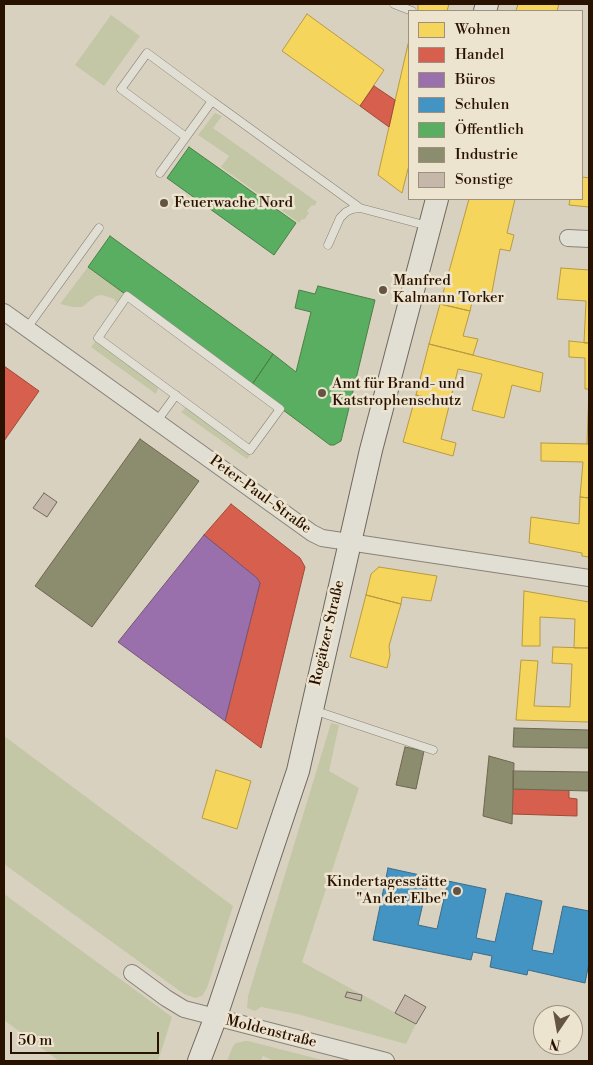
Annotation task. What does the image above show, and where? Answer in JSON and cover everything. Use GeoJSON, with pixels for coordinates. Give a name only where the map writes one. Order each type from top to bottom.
{"type":"FeatureCollection","features":[{"type":"Feature","properties":{"kind":"street","name":"Rogätzer Straße"},"geometry":{"type":"LineString","coordinates":[[199,1061],[216,1018],[298,771],[371,450],[437,200]]}},
{"type":"Feature","properties":{"kind":"street"},"geometry":{"type":"LineString","coordinates":[[568,238],[589,239]]}},
{"type":"Feature","properties":{"kind":"street","name":"Peter-Paul-Straße"},"geometry":{"type":"LineString","coordinates":[[4,312],[312,533],[322,538],[589,578]]}},
{"type":"Feature","properties":{"kind":"street","name":"Moldenstraße"},"geometry":{"type":"LineString","coordinates":[[132,973],[184,1009],[386,1061]]}},
{"type":"Feature","properties":{"kind":"lane"},"geometry":{"type":"LineString","coordinates":[[394,4],[409,10]]}},
{"type":"Feature","properties":{"kind":"lane"},"geometry":{"type":"LineString","coordinates":[[186,137],[121,89],[147,53],[360,208],[430,227]]}},
{"type":"Feature","properties":{"kind":"lane"},"geometry":{"type":"LineString","coordinates":[[160,173],[212,101]]}},
{"type":"Feature","properties":{"kind":"lane"},"geometry":{"type":"LineString","coordinates":[[328,245],[340,218],[348,211],[360,208]]}},
{"type":"Feature","properties":{"kind":"lane"},"geometry":{"type":"LineString","coordinates":[[27,328],[99,228]]}},
{"type":"Feature","properties":{"kind":"lane"},"geometry":{"type":"LineString","coordinates":[[127,296],[280,408],[250,450],[176,395],[98,338],[127,296]]}},
{"type":"Feature","properties":{"kind":"lane"},"geometry":{"type":"LineString","coordinates":[[157,421],[176,395]]}},
{"type":"Feature","properties":{"kind":"lane"},"geometry":{"type":"LineString","coordinates":[[311,710],[433,750]]}},
{"type":"Feature","properties":{"kind":"green space"},"geometry":{"type":"Polygon","coordinates":[[[111,15],[140,36],[104,86],[75,65],[111,15]]]}},
{"type":"Feature","properties":{"kind":"green space"},"geometry":{"type":"Polygon","coordinates":[[[215,113],[222,116],[213,128],[317,202],[307,211],[309,213],[304,220],[302,219],[299,223],[221,167],[229,156],[198,135],[215,113]]]}},
{"type":"Feature","properties":{"kind":"green space"},"geometry":{"type":"Polygon","coordinates":[[[88,267],[127,296],[118,305],[114,299],[102,295],[96,296],[82,307],[60,304],[88,267]]]}},
{"type":"Feature","properties":{"kind":"green space"},"geometry":{"type":"Polygon","coordinates":[[[98,338],[159,386],[156,394],[91,347],[98,338]]]}},
{"type":"Feature","properties":{"kind":"green space"},"geometry":{"type":"Polygon","coordinates":[[[186,407],[250,450],[280,409],[283,411],[247,459],[181,412],[186,407]]]}},
{"type":"Feature","properties":{"kind":"green space"},"geometry":{"type":"Polygon","coordinates":[[[331,723],[339,725],[329,771],[359,788],[302,962],[416,1024],[406,1044],[297,1014],[261,1007],[255,1011],[247,1008],[248,996],[331,723]]]}},
{"type":"Feature","properties":{"kind":"green space"},"geometry":{"type":"Polygon","coordinates":[[[4,736],[233,906],[207,988],[202,996],[195,998],[184,994],[4,864],[4,736]]]}},
{"type":"Feature","properties":{"kind":"green space"},"geometry":{"type":"Polygon","coordinates":[[[4,894],[172,1017],[158,1061],[59,1061],[4,1020],[4,894]]]}},
{"type":"Feature","properties":{"kind":"green space"},"geometry":{"type":"Polygon","coordinates":[[[245,1041],[326,1061],[274,1061],[263,1056],[260,1061],[227,1061],[233,1046],[236,1043],[245,1041]]]}},
{"type":"Feature","properties":{"kind":"building: Wohnen"},"geometry":{"type":"Polygon","coordinates":[[[418,4],[449,4],[447,10],[418,10],[418,4]]]}},
{"type":"Feature","properties":{"kind":"building: Wohnen"},"geometry":{"type":"Polygon","coordinates":[[[518,4],[559,4],[557,10],[516,10],[518,4]]]}},
{"type":"Feature","properties":{"kind":"building: Wohnen"},"geometry":{"type":"Polygon","coordinates":[[[307,14],[384,70],[360,106],[282,51],[307,14]]]}},
{"type":"Feature","properties":{"kind":"building: Wohnen"},"geometry":{"type":"Polygon","coordinates":[[[408,44],[408,169],[402,193],[378,175],[408,44]]]}},
{"type":"Feature","properties":{"kind":"building: Wohnen"},"geometry":{"type":"Polygon","coordinates":[[[583,177],[589,178],[589,207],[569,205],[570,200],[583,200],[583,177]]]}},
{"type":"Feature","properties":{"kind":"building: Wohnen"},"geometry":{"type":"Polygon","coordinates":[[[469,200],[515,200],[507,233],[514,235],[510,251],[500,249],[491,297],[474,293],[470,311],[440,304],[469,200]]]}},
{"type":"Feature","properties":{"kind":"building: Wohnen"},"geometry":{"type":"Polygon","coordinates":[[[561,268],[589,270],[589,343],[584,343],[586,301],[557,299],[561,268]]]}},
{"type":"Feature","properties":{"kind":"building: Wohnen"},"geometry":{"type":"Polygon","coordinates":[[[440,304],[470,311],[463,336],[478,339],[473,355],[429,344],[440,304]]]}},
{"type":"Feature","properties":{"kind":"building: Wohnen"},"geometry":{"type":"Polygon","coordinates":[[[569,341],[589,343],[589,389],[585,389],[585,358],[569,357],[569,341]]]}},
{"type":"Feature","properties":{"kind":"building: Wohnen"},"geometry":{"type":"Polygon","coordinates":[[[429,344],[543,373],[540,392],[512,385],[504,418],[472,410],[482,374],[458,369],[450,402],[416,395],[429,344]]]}},
{"type":"Feature","properties":{"kind":"building: Wohnen"},"geometry":{"type":"Polygon","coordinates":[[[589,389],[589,444],[587,444],[589,389]]]}},
{"type":"Feature","properties":{"kind":"building: Wohnen"},"geometry":{"type":"Polygon","coordinates":[[[416,395],[450,402],[441,439],[456,443],[453,456],[403,442],[416,395]]]}},
{"type":"Feature","properties":{"kind":"building: Wohnen"},"geometry":{"type":"Polygon","coordinates":[[[541,443],[589,444],[589,498],[580,497],[583,462],[541,461],[541,443]]]}},
{"type":"Feature","properties":{"kind":"building: Wohnen"},"geometry":{"type":"Polygon","coordinates":[[[580,497],[589,498],[589,557],[582,556],[582,553],[529,543],[531,517],[579,524],[580,497]]]}},
{"type":"Feature","properties":{"kind":"building: Wohnen"},"geometry":{"type":"Polygon","coordinates":[[[379,567],[437,576],[431,601],[402,597],[401,604],[366,595],[371,574],[379,567]]]}},
{"type":"Feature","properties":{"kind":"building: Wohnen"},"geometry":{"type":"Polygon","coordinates":[[[524,591],[589,602],[589,648],[574,648],[575,619],[540,617],[540,646],[522,646],[524,591]]]}},
{"type":"Feature","properties":{"kind":"building: Wohnen"},"geometry":{"type":"Polygon","coordinates":[[[366,595],[401,604],[389,646],[390,655],[387,668],[350,657],[366,595]]]}},
{"type":"Feature","properties":{"kind":"building: Wohnen"},"geometry":{"type":"Polygon","coordinates":[[[553,647],[589,648],[589,722],[516,720],[521,660],[538,661],[534,706],[570,707],[572,664],[552,663],[553,647]]]}},
{"type":"Feature","properties":{"kind":"building: Wohnen"},"geometry":{"type":"Polygon","coordinates":[[[216,770],[251,781],[237,829],[202,818],[216,770]]]}},
{"type":"Feature","properties":{"kind":"building: Handel"},"geometry":{"type":"Polygon","coordinates":[[[374,86],[395,100],[389,127],[360,106],[374,86]]]}},
{"type":"Feature","properties":{"kind":"building: Handel"},"geometry":{"type":"Polygon","coordinates":[[[4,366],[39,391],[4,441],[4,366]]]}},
{"type":"Feature","properties":{"kind":"building: Handel"},"geometry":{"type":"Polygon","coordinates":[[[231,504],[300,558],[305,567],[261,748],[225,721],[260,583],[257,578],[204,535],[231,504]]]}},
{"type":"Feature","properties":{"kind":"building: Handel"},"geometry":{"type":"Polygon","coordinates":[[[513,789],[569,790],[569,798],[577,799],[577,816],[512,814],[513,789]]]}},
{"type":"Feature","properties":{"kind":"building: Büros"},"geometry":{"type":"Polygon","coordinates":[[[204,535],[257,578],[260,583],[225,721],[118,642],[204,535]]]}},
{"type":"Feature","properties":{"kind":"building: Schulen"},"geometry":{"type":"Polygon","coordinates":[[[388,868],[429,877],[418,925],[437,929],[448,881],[486,889],[476,938],[495,942],[506,893],[542,901],[532,950],[553,954],[563,906],[589,911],[589,963],[585,983],[528,970],[527,975],[490,967],[492,956],[473,952],[471,960],[373,940],[388,868]]]}},
{"type":"Feature","properties":{"kind":"building: Öffentlich"},"geometry":{"type":"Polygon","coordinates":[[[189,147],[296,223],[274,255],[167,178],[189,147]]]}},
{"type":"Feature","properties":{"kind":"building: Öffentlich"},"geometry":{"type":"Polygon","coordinates":[[[110,236],[273,354],[251,386],[88,267],[110,236]]]}},
{"type":"Feature","properties":{"kind":"building: Öffentlich"},"geometry":{"type":"Polygon","coordinates":[[[318,286],[375,300],[341,441],[334,445],[330,445],[251,386],[273,354],[296,372],[311,312],[295,308],[299,290],[315,294],[318,286]]]}},
{"type":"Feature","properties":{"kind":"building: Industrie"},"geometry":{"type":"Polygon","coordinates":[[[140,439],[199,481],[92,627],[35,586],[140,439]]]}},
{"type":"Feature","properties":{"kind":"building: Industrie"},"geometry":{"type":"Polygon","coordinates":[[[514,728],[589,730],[589,748],[513,747],[514,728]]]}},
{"type":"Feature","properties":{"kind":"building: Industrie"},"geometry":{"type":"Polygon","coordinates":[[[405,747],[424,751],[416,789],[396,785],[405,747]]]}},
{"type":"Feature","properties":{"kind":"building: Industrie"},"geometry":{"type":"Polygon","coordinates":[[[489,756],[514,763],[512,824],[483,816],[489,756]]]}},
{"type":"Feature","properties":{"kind":"building: Industrie"},"geometry":{"type":"Polygon","coordinates":[[[513,771],[589,772],[589,791],[513,789],[513,771]]]}},
{"type":"Feature","properties":{"kind":"building: Sonstige"},"geometry":{"type":"Polygon","coordinates":[[[44,493],[57,502],[47,517],[33,508],[44,493]]]}},
{"type":"Feature","properties":{"kind":"building: Sonstige"},"geometry":{"type":"Polygon","coordinates":[[[347,992],[362,995],[361,1001],[345,997],[347,992]]]}},
{"type":"Feature","properties":{"kind":"building: Sonstige"},"geometry":{"type":"Polygon","coordinates":[[[405,995],[426,1007],[416,1024],[395,1013],[405,995]]]}},
{"type":"Feature","properties":{"kind":"place","name":"Feuerwache Nord"},"geometry":{"type":"Point","coordinates":[164,203]}},
{"type":"Feature","properties":{"kind":"place","name":"Manfred Kalmann Torker"},"geometry":{"type":"Point","coordinates":[383,290]}},
{"type":"Feature","properties":{"kind":"place","name":"Amt für Brand- und Katstrophenschutz"},"geometry":{"type":"Point","coordinates":[322,393]}},
{"type":"Feature","properties":{"kind":"place","name":"Kindertagesstätte \"An der Elbe\""},"geometry":{"type":"Point","coordinates":[457,891]}}]}
